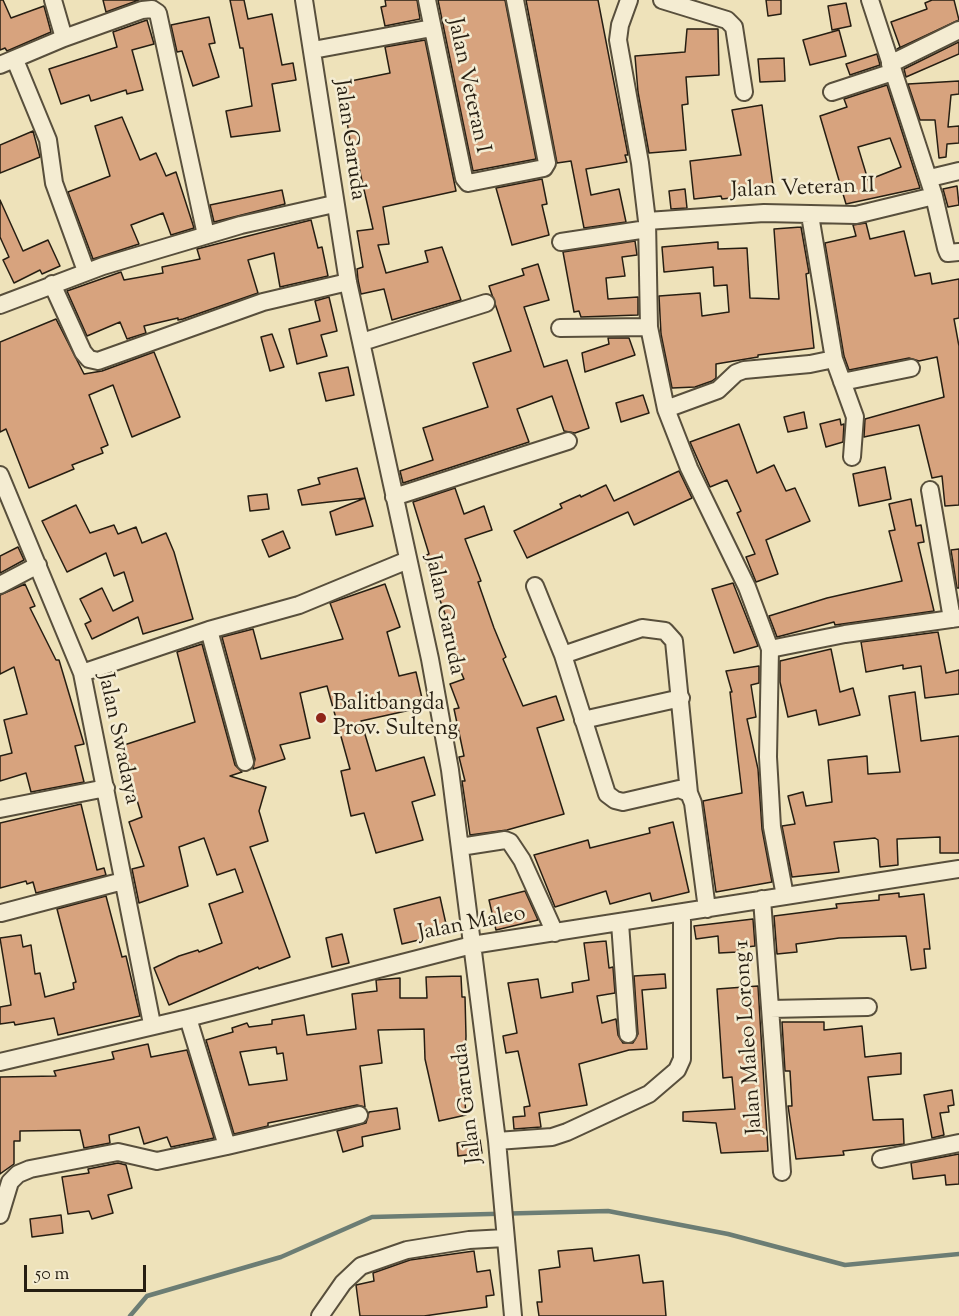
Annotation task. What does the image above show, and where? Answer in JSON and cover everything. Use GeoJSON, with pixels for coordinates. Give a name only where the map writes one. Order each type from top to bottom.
{"type":"FeatureCollection","features":[{"type":"Feature","properties":{"kind":"street"},"geometry":{"type":"LineString","coordinates":[[53,0],[64,38]]}},
{"type":"Feature","properties":{"kind":"street","name":"Jalan Garuda"},"geometry":{"type":"LineString","coordinates":[[304,0],[334,204],[348,282],[408,560],[450,770],[497,1141],[513,1316]]}},
{"type":"Feature","properties":{"kind":"street","name":"Jalan Veteran I"},"geometry":{"type":"LineString","coordinates":[[427,0],[464,179],[474,182],[544,168],[548,159],[515,0]]}},
{"type":"Feature","properties":{"kind":"street"},"geometry":{"type":"LineString","coordinates":[[629,0],[620,25],[618,40],[647,225],[649,327],[666,409],[689,468],[747,587],[770,649],[768,758],[772,827],[785,896]]}},
{"type":"Feature","properties":{"kind":"street"},"geometry":{"type":"LineString","coordinates":[[662,0],[727,20],[734,27],[744,92]]}},
{"type":"Feature","properties":{"kind":"street"},"geometry":{"type":"LineString","coordinates":[[870,0],[891,68],[930,178],[946,248],[948,253],[959,252]]}},
{"type":"Feature","properties":{"kind":"street"},"geometry":{"type":"LineString","coordinates":[[86,271],[54,183],[48,140],[8,62],[64,38],[142,10],[159,8],[207,235]]}},
{"type":"Feature","properties":{"kind":"street"},"geometry":{"type":"LineString","coordinates":[[313,50],[432,28]]}},
{"type":"Feature","properties":{"kind":"street"},"geometry":{"type":"LineString","coordinates":[[832,92],[891,68],[959,30]]}},
{"type":"Feature","properties":{"kind":"street"},"geometry":{"type":"LineString","coordinates":[[930,178],[959,171]]}},
{"type":"Feature","properties":{"kind":"street","name":"Jalan Veteran II"},"geometry":{"type":"LineString","coordinates":[[561,242],[647,225],[752,214],[856,215],[907,205],[934,196]]}},
{"type":"Feature","properties":{"kind":"street"},"geometry":{"type":"LineString","coordinates":[[0,305],[86,271],[207,235],[334,204]]}},
{"type":"Feature","properties":{"kind":"street"},"geometry":{"type":"LineString","coordinates":[[810,215],[834,358],[855,417],[852,457]]}},
{"type":"Feature","properties":{"kind":"street"},"geometry":{"type":"LineString","coordinates":[[52,284],[83,352],[89,358],[98,361],[263,302],[348,282]]}},
{"type":"Feature","properties":{"kind":"street"},"geometry":{"type":"LineString","coordinates":[[362,342],[486,303]]}},
{"type":"Feature","properties":{"kind":"street"},"geometry":{"type":"LineString","coordinates":[[560,328],[649,327]]}},
{"type":"Feature","properties":{"kind":"street"},"geometry":{"type":"LineString","coordinates":[[666,409],[718,390],[736,373],[744,370],[810,364],[834,358]]}},
{"type":"Feature","properties":{"kind":"street"},"geometry":{"type":"LineString","coordinates":[[842,382],[911,368]]}},
{"type":"Feature","properties":{"kind":"street"},"geometry":{"type":"LineString","coordinates":[[394,497],[568,441]]}},
{"type":"Feature","properties":{"kind":"street","name":"Jalan Swadaya"},"geometry":{"type":"LineString","coordinates":[[0,475],[4,495],[38,565],[82,673],[152,1024]]}},
{"type":"Feature","properties":{"kind":"street"},"geometry":{"type":"LineString","coordinates":[[770,649],[845,634],[956,619],[930,490]]}},
{"type":"Feature","properties":{"kind":"street"},"geometry":{"type":"LineString","coordinates":[[82,673],[209,630],[299,605],[408,560]]}},
{"type":"Feature","properties":{"kind":"street"},"geometry":{"type":"LineString","coordinates":[[0,585],[38,565]]}},
{"type":"Feature","properties":{"kind":"street"},"geometry":{"type":"LineString","coordinates":[[535,586],[563,655],[607,794],[615,800],[633,800],[679,789],[689,793]]}},
{"type":"Feature","properties":{"kind":"street"},"geometry":{"type":"LineString","coordinates":[[563,655],[642,628],[665,631],[674,641],[689,793],[693,803],[707,909]]}},
{"type":"Feature","properties":{"kind":"street"},"geometry":{"type":"LineString","coordinates":[[209,630],[245,762]]}},
{"type":"Feature","properties":{"kind":"street"},"geometry":{"type":"LineString","coordinates":[[583,720],[681,698]]}},
{"type":"Feature","properties":{"kind":"street"},"geometry":{"type":"LineString","coordinates":[[0,809],[106,788]]}},
{"type":"Feature","properties":{"kind":"street"},"geometry":{"type":"LineString","coordinates":[[460,847],[505,840],[510,842],[522,860],[555,933]]}},
{"type":"Feature","properties":{"kind":"street","name":"Jalan Maleo"},"geometry":{"type":"LineString","coordinates":[[0,1062],[152,1024],[188,1018],[472,945],[682,914],[959,868]]}},
{"type":"Feature","properties":{"kind":"street"},"geometry":{"type":"LineString","coordinates":[[1,913],[123,881]]}},
{"type":"Feature","properties":{"kind":"street","name":"Jalan Maleo Lorong 1"},"geometry":{"type":"LineString","coordinates":[[762,899],[782,1172]]}},
{"type":"Feature","properties":{"kind":"street"},"geometry":{"type":"LineString","coordinates":[[497,1141],[552,1137],[567,1132],[641,1098],[677,1070],[682,1059],[682,914]]}},
{"type":"Feature","properties":{"kind":"street"},"geometry":{"type":"LineString","coordinates":[[620,923],[628,1034]]}},
{"type":"Feature","properties":{"kind":"street"},"geometry":{"type":"LineString","coordinates":[[770,1008],[868,1007]]}},
{"type":"Feature","properties":{"kind":"street"},"geometry":{"type":"LineString","coordinates":[[188,1018],[227,1146]]}},
{"type":"Feature","properties":{"kind":"street"},"geometry":{"type":"LineString","coordinates":[[0,1215],[10,1182],[18,1174],[30,1169],[118,1152],[157,1161],[359,1115]]}},
{"type":"Feature","properties":{"kind":"street"},"geometry":{"type":"LineString","coordinates":[[881,1158],[959,1143]]}},
{"type":"Feature","properties":{"kind":"street"},"geometry":{"type":"LineString","coordinates":[[320,1316],[352,1272],[361,1266],[407,1250],[505,1232]]}},
{"type":"Feature","properties":{"kind":"building"},"geometry":{"type":"Polygon","coordinates":[[[0,0],[3,0],[11,18],[44,6],[51,32],[7,51],[5,48],[0,50],[0,0]]]}},
{"type":"Feature","properties":{"kind":"building"},"geometry":{"type":"Polygon","coordinates":[[[103,0],[139,0],[106,12],[103,0]]]}},
{"type":"Feature","properties":{"kind":"building"},"geometry":{"type":"Polygon","coordinates":[[[230,0],[244,0],[248,19],[272,14],[282,65],[293,63],[296,80],[272,84],[280,131],[231,137],[226,111],[252,106],[243,48],[240,48],[230,0]]]}},
{"type":"Feature","properties":{"kind":"building"},"geometry":{"type":"Polygon","coordinates":[[[385,0],[417,0],[420,19],[385,26],[381,7],[386,6],[385,0]]]}},
{"type":"Feature","properties":{"kind":"building"},"geometry":{"type":"Polygon","coordinates":[[[438,0],[505,0],[536,159],[473,171],[438,0]]]}},
{"type":"Feature","properties":{"kind":"building"},"geometry":{"type":"Polygon","coordinates":[[[526,0],[598,0],[628,155],[625,155],[627,162],[586,169],[591,195],[619,189],[626,222],[584,228],[571,161],[557,163],[526,0]]]}},
{"type":"Feature","properties":{"kind":"building"},"geometry":{"type":"Polygon","coordinates":[[[766,0],[781,0],[781,14],[768,16],[766,0]]]}},
{"type":"Feature","properties":{"kind":"building"},"geometry":{"type":"Polygon","coordinates":[[[932,0],[954,0],[959,20],[897,49],[900,47],[891,22],[927,9],[925,3],[932,0]]]}},
{"type":"Feature","properties":{"kind":"building"},"geometry":{"type":"Polygon","coordinates":[[[846,3],[851,26],[832,30],[828,6],[846,3]]]}},
{"type":"Feature","properties":{"kind":"building"},"geometry":{"type":"Polygon","coordinates":[[[209,17],[215,43],[209,44],[219,77],[193,86],[182,51],[177,52],[171,25],[209,17]]]}},
{"type":"Feature","properties":{"kind":"building"},"geometry":{"type":"Polygon","coordinates":[[[147,20],[154,44],[132,50],[143,90],[127,94],[126,90],[91,101],[89,95],[61,104],[49,69],[117,47],[113,32],[147,20]]]}},
{"type":"Feature","properties":{"kind":"building"},"geometry":{"type":"Polygon","coordinates":[[[687,29],[718,29],[719,75],[686,77],[688,104],[682,105],[686,150],[649,153],[638,92],[635,56],[685,52],[687,29]]]}},
{"type":"Feature","properties":{"kind":"building"},"geometry":{"type":"Polygon","coordinates":[[[839,30],[846,56],[810,65],[803,40],[839,30]]]}},
{"type":"Feature","properties":{"kind":"building"},"geometry":{"type":"Polygon","coordinates":[[[425,40],[456,191],[383,207],[389,244],[378,245],[386,273],[428,262],[425,251],[442,247],[461,300],[392,320],[384,289],[361,294],[357,269],[363,267],[357,231],[373,229],[357,159],[353,160],[341,83],[390,73],[385,47],[425,40]]]}},
{"type":"Feature","properties":{"kind":"building"},"geometry":{"type":"Polygon","coordinates":[[[959,42],[959,54],[906,77],[904,69],[959,42]]]}},
{"type":"Feature","properties":{"kind":"building"},"geometry":{"type":"Polygon","coordinates":[[[877,54],[880,65],[850,75],[846,64],[877,54]]]}},
{"type":"Feature","properties":{"kind":"building"},"geometry":{"type":"Polygon","coordinates":[[[784,58],[785,81],[760,82],[758,59],[784,58]]]}},
{"type":"Feature","properties":{"kind":"building"},"geometry":{"type":"Polygon","coordinates":[[[959,81],[959,94],[951,95],[948,127],[959,126],[959,143],[947,144],[946,157],[939,158],[935,120],[920,120],[908,84],[959,81]]]}},
{"type":"Feature","properties":{"kind":"building"},"geometry":{"type":"Polygon","coordinates":[[[887,85],[920,188],[846,204],[820,116],[847,107],[844,99],[887,85]],[[890,138],[858,147],[868,180],[901,167],[890,138]]]}},
{"type":"Feature","properties":{"kind":"building"},"geometry":{"type":"Polygon","coordinates":[[[762,105],[774,193],[722,199],[721,196],[694,199],[690,161],[741,155],[732,110],[762,105]]]}},
{"type":"Feature","properties":{"kind":"building"},"geometry":{"type":"Polygon","coordinates":[[[122,117],[140,160],[156,153],[166,176],[176,172],[194,228],[171,235],[163,213],[131,225],[139,244],[93,259],[68,192],[110,176],[95,126],[122,117]]]}},
{"type":"Feature","properties":{"kind":"building"},"geometry":{"type":"Polygon","coordinates":[[[33,131],[40,157],[0,173],[0,145],[33,131]]]}},
{"type":"Feature","properties":{"kind":"building"},"geometry":{"type":"Polygon","coordinates":[[[542,179],[547,204],[542,205],[549,235],[512,245],[496,188],[542,179]]]}},
{"type":"Feature","properties":{"kind":"building"},"geometry":{"type":"Polygon","coordinates":[[[957,186],[959,205],[948,207],[943,189],[957,186]]]}},
{"type":"Feature","properties":{"kind":"building"},"geometry":{"type":"Polygon","coordinates":[[[685,189],[687,208],[671,209],[669,191],[685,189]]]}},
{"type":"Feature","properties":{"kind":"building"},"geometry":{"type":"Polygon","coordinates":[[[282,190],[285,204],[214,222],[210,205],[282,190]]]}},
{"type":"Feature","properties":{"kind":"building"},"geometry":{"type":"Polygon","coordinates":[[[0,200],[23,251],[48,240],[60,266],[42,274],[40,270],[14,283],[3,260],[9,257],[0,237],[0,200]]]}},
{"type":"Feature","properties":{"kind":"building"},"geometry":{"type":"Polygon","coordinates":[[[311,220],[318,248],[322,247],[328,276],[280,287],[274,253],[248,260],[258,293],[183,319],[178,320],[178,318],[144,326],[146,333],[127,339],[120,322],[87,336],[67,291],[121,272],[124,280],[163,273],[162,267],[200,259],[197,249],[311,220]]]}},
{"type":"Feature","properties":{"kind":"building"},"geometry":{"type":"Polygon","coordinates":[[[866,223],[870,239],[904,231],[915,276],[930,273],[932,284],[959,279],[959,318],[954,319],[959,346],[959,505],[945,506],[942,476],[932,478],[919,425],[864,437],[865,419],[944,397],[937,357],[919,361],[909,358],[849,370],[844,356],[825,243],[856,236],[853,225],[866,223]]]}},
{"type":"Feature","properties":{"kind":"building"},"geometry":{"type":"Polygon","coordinates":[[[801,227],[809,273],[806,274],[814,348],[758,355],[758,357],[716,364],[716,378],[712,381],[695,387],[672,388],[661,334],[659,296],[700,293],[702,316],[729,312],[727,285],[714,286],[713,267],[664,272],[662,247],[718,242],[718,249],[747,248],[750,298],[779,299],[774,229],[801,227]]]}},
{"type":"Feature","properties":{"kind":"building"},"geometry":{"type":"Polygon","coordinates":[[[635,241],[637,255],[622,257],[625,276],[606,278],[608,299],[638,297],[638,315],[581,317],[579,311],[574,312],[563,252],[635,241]]]}},
{"type":"Feature","properties":{"kind":"building"},"geometry":{"type":"Polygon","coordinates":[[[538,264],[549,300],[524,307],[544,367],[567,360],[589,428],[575,433],[564,431],[552,396],[517,409],[529,442],[403,483],[400,471],[433,460],[423,428],[488,407],[473,363],[511,351],[489,286],[524,275],[522,269],[538,264]]]}},
{"type":"Feature","properties":{"kind":"building"},"geometry":{"type":"Polygon","coordinates":[[[329,297],[337,331],[321,335],[327,356],[297,364],[289,329],[320,321],[315,301],[329,297]]]}},
{"type":"Feature","properties":{"kind":"building"},"geometry":{"type":"Polygon","coordinates":[[[56,319],[84,374],[102,371],[154,352],[180,417],[132,437],[113,385],[89,395],[108,445],[101,448],[103,453],[72,465],[74,469],[29,488],[6,429],[0,432],[0,342],[56,319]]]}},
{"type":"Feature","properties":{"kind":"building"},"geometry":{"type":"Polygon","coordinates":[[[272,334],[284,367],[270,371],[261,337],[272,334]]]}},
{"type":"Feature","properties":{"kind":"building"},"geometry":{"type":"Polygon","coordinates":[[[608,338],[629,338],[635,355],[585,372],[582,353],[609,344],[608,338]]]}},
{"type":"Feature","properties":{"kind":"building"},"geometry":{"type":"Polygon","coordinates":[[[348,367],[354,395],[326,401],[319,373],[348,367]]]}},
{"type":"Feature","properties":{"kind":"building"},"geometry":{"type":"Polygon","coordinates":[[[643,395],[649,413],[621,422],[616,403],[643,395]]]}},
{"type":"Feature","properties":{"kind":"building"},"geometry":{"type":"Polygon","coordinates":[[[804,412],[807,428],[788,432],[784,417],[804,412]]]}},
{"type":"Feature","properties":{"kind":"building"},"geometry":{"type":"Polygon","coordinates":[[[840,419],[841,425],[844,424],[843,442],[826,447],[820,424],[840,419]]]}},
{"type":"Feature","properties":{"kind":"building"},"geometry":{"type":"Polygon","coordinates":[[[739,424],[757,473],[774,465],[786,491],[795,488],[810,521],[766,540],[778,574],[756,582],[746,557],[755,554],[737,513],[741,511],[727,480],[710,487],[690,442],[739,424]]]}},
{"type":"Feature","properties":{"kind":"building"},"geometry":{"type":"Polygon","coordinates":[[[885,467],[891,499],[859,506],[853,474],[885,467]]]}},
{"type":"Feature","properties":{"kind":"building"},"geometry":{"type":"Polygon","coordinates":[[[357,468],[365,498],[302,505],[298,490],[320,484],[318,478],[357,468]]]}},
{"type":"Feature","properties":{"kind":"building"},"geometry":{"type":"Polygon","coordinates":[[[679,471],[692,498],[634,525],[628,512],[527,558],[514,531],[562,508],[560,504],[606,485],[614,501],[679,471]]]}},
{"type":"Feature","properties":{"kind":"building"},"geometry":{"type":"Polygon","coordinates":[[[455,488],[464,514],[484,506],[492,530],[465,539],[481,581],[478,582],[506,657],[503,659],[523,706],[556,696],[564,720],[537,728],[564,814],[507,830],[470,835],[462,781],[465,781],[459,757],[464,756],[454,709],[459,708],[450,684],[464,679],[451,649],[457,647],[424,556],[429,554],[413,502],[455,488]]]}},
{"type":"Feature","properties":{"kind":"building"},"geometry":{"type":"Polygon","coordinates":[[[267,494],[269,509],[250,511],[248,496],[267,494]]]}},
{"type":"Feature","properties":{"kind":"building"},"geometry":{"type":"Polygon","coordinates":[[[365,498],[373,526],[336,535],[330,512],[365,498]]]}},
{"type":"Feature","properties":{"kind":"building"},"geometry":{"type":"Polygon","coordinates":[[[911,499],[916,526],[921,525],[924,542],[918,543],[934,611],[835,625],[834,622],[777,637],[769,616],[827,598],[902,581],[889,531],[895,530],[889,504],[911,499]]]}},
{"type":"Feature","properties":{"kind":"building"},"geometry":{"type":"Polygon","coordinates":[[[76,505],[90,533],[114,525],[118,534],[136,527],[142,543],[166,533],[174,552],[193,619],[143,634],[138,617],[92,639],[85,624],[91,621],[80,599],[102,588],[113,611],[133,601],[124,572],[114,576],[106,553],[67,572],[42,521],[76,505]]]}},
{"type":"Feature","properties":{"kind":"building"},"geometry":{"type":"Polygon","coordinates":[[[283,531],[290,548],[269,557],[262,540],[283,531]]]}},
{"type":"Feature","properties":{"kind":"building"},"geometry":{"type":"Polygon","coordinates":[[[18,547],[24,560],[0,573],[0,556],[18,547]]]}},
{"type":"Feature","properties":{"kind":"building"},"geometry":{"type":"Polygon","coordinates":[[[959,549],[959,588],[957,588],[951,550],[959,549]]]}},
{"type":"Feature","properties":{"kind":"building"},"geometry":{"type":"Polygon","coordinates":[[[733,583],[758,646],[734,653],[712,589],[733,583]]]}},
{"type":"Feature","properties":{"kind":"building"},"geometry":{"type":"Polygon","coordinates":[[[25,584],[35,606],[30,608],[56,660],[59,660],[84,744],[75,746],[84,782],[31,792],[26,773],[0,781],[0,756],[12,753],[4,720],[27,714],[14,667],[0,674],[0,595],[25,584]]]}},
{"type":"Feature","properties":{"kind":"building"},"geometry":{"type":"Polygon","coordinates":[[[385,584],[400,627],[387,632],[399,676],[416,672],[424,707],[361,721],[376,771],[424,757],[435,795],[412,802],[423,840],[376,853],[364,813],[351,816],[341,771],[350,769],[327,686],[300,693],[310,738],[280,745],[285,759],[253,769],[255,759],[222,637],[253,629],[261,659],[343,639],[330,603],[385,584]]]}},
{"type":"Feature","properties":{"kind":"building"},"geometry":{"type":"Polygon","coordinates":[[[938,632],[946,673],[959,670],[959,694],[925,698],[921,666],[903,669],[903,665],[866,672],[861,642],[938,632]]]}},
{"type":"Feature","properties":{"kind":"building"},"geometry":{"type":"Polygon","coordinates":[[[202,644],[235,765],[242,772],[230,776],[266,787],[259,811],[268,841],[250,847],[290,957],[259,969],[258,967],[169,1005],[154,968],[179,956],[198,950],[199,952],[222,943],[209,904],[243,892],[235,869],[217,875],[204,838],[179,847],[188,886],[139,903],[132,869],[144,866],[129,822],[142,817],[121,746],[195,722],[177,652],[202,644]]]}},
{"type":"Feature","properties":{"kind":"building"},"geometry":{"type":"Polygon","coordinates":[[[831,649],[840,692],[853,688],[860,715],[819,725],[816,710],[788,717],[780,682],[780,661],[831,649]]]}},
{"type":"Feature","properties":{"kind":"building"},"geometry":{"type":"Polygon","coordinates":[[[759,666],[759,683],[751,685],[756,717],[747,719],[758,769],[762,829],[772,882],[716,892],[703,801],[742,793],[730,692],[732,692],[726,671],[759,666]]]}},
{"type":"Feature","properties":{"kind":"building"},"geometry":{"type":"Polygon","coordinates":[[[915,692],[921,741],[959,736],[959,853],[940,853],[940,837],[897,839],[898,865],[880,867],[878,840],[875,838],[834,842],[839,872],[792,877],[782,826],[795,824],[788,796],[803,792],[806,806],[832,802],[828,760],[867,756],[868,774],[900,772],[889,696],[915,692]]]}},
{"type":"Feature","properties":{"kind":"building"},"geometry":{"type":"Polygon","coordinates":[[[81,804],[97,870],[104,868],[106,875],[36,893],[33,882],[27,884],[26,881],[0,888],[0,823],[81,804]]]}},
{"type":"Feature","properties":{"kind":"building"},"geometry":{"type":"Polygon","coordinates":[[[673,822],[689,892],[652,901],[650,893],[610,904],[606,891],[555,907],[534,855],[588,840],[590,848],[650,833],[649,828],[673,822]]]}},
{"type":"Feature","properties":{"kind":"building"},"geometry":{"type":"Polygon","coordinates":[[[525,891],[538,920],[496,930],[489,900],[525,891]]]}},
{"type":"Feature","properties":{"kind":"building"},"geometry":{"type":"Polygon","coordinates":[[[899,893],[899,897],[924,894],[930,949],[924,949],[926,968],[911,970],[906,936],[839,938],[796,944],[797,952],[777,954],[774,916],[837,908],[836,904],[879,900],[879,895],[899,893]]]}},
{"type":"Feature","properties":{"kind":"building"},"geometry":{"type":"Polygon","coordinates":[[[106,896],[122,957],[126,956],[140,1016],[58,1035],[54,1018],[15,1025],[14,1022],[0,1024],[0,1007],[11,1005],[0,938],[21,935],[23,947],[31,945],[35,974],[40,973],[45,997],[74,989],[73,983],[76,982],[57,909],[106,896]]]}},
{"type":"Feature","properties":{"kind":"building"},"geometry":{"type":"Polygon","coordinates":[[[440,897],[448,933],[402,944],[394,909],[440,897]]]}},
{"type":"Feature","properties":{"kind":"building"},"geometry":{"type":"Polygon","coordinates":[[[753,919],[755,946],[738,948],[738,952],[719,953],[718,936],[696,939],[694,926],[753,919]]]}},
{"type":"Feature","properties":{"kind":"building"},"geometry":{"type":"Polygon","coordinates":[[[342,934],[349,963],[332,967],[326,938],[342,934]]]}},
{"type":"Feature","properties":{"kind":"building"},"geometry":{"type":"Polygon","coordinates":[[[606,941],[609,968],[613,967],[615,993],[597,996],[602,1023],[616,1019],[618,1035],[623,1043],[633,1043],[638,1034],[634,976],[665,974],[666,988],[642,990],[647,1049],[629,1050],[579,1064],[587,1105],[539,1113],[541,1127],[514,1129],[513,1117],[525,1116],[524,1107],[530,1106],[518,1051],[506,1053],[503,1036],[517,1033],[508,983],[538,979],[541,998],[573,992],[572,983],[589,980],[584,943],[606,941]]]}},
{"type":"Feature","properties":{"kind":"building"},"geometry":{"type":"Polygon","coordinates":[[[461,976],[462,997],[465,997],[465,1062],[462,1062],[466,1115],[439,1121],[425,1059],[424,1029],[378,1030],[382,1063],[360,1066],[365,1107],[357,1105],[268,1123],[268,1126],[234,1134],[206,1040],[233,1032],[232,1028],[247,1023],[249,1027],[272,1024],[272,1020],[304,1015],[307,1035],[356,1029],[352,994],[377,991],[376,980],[400,978],[400,998],[427,998],[426,977],[461,976]],[[276,1047],[240,1052],[249,1085],[287,1080],[283,1053],[277,1054],[276,1047]]]}},
{"type":"Feature","properties":{"kind":"building"},"geometry":{"type":"Polygon","coordinates":[[[758,986],[768,1151],[721,1153],[716,1123],[683,1121],[683,1112],[735,1109],[732,1077],[723,1078],[717,989],[758,986]]]}},
{"type":"Feature","properties":{"kind":"building"},"geometry":{"type":"Polygon","coordinates":[[[782,1022],[824,1022],[824,1030],[862,1026],[865,1057],[901,1053],[901,1074],[868,1077],[873,1120],[903,1119],[904,1144],[843,1151],[844,1155],[796,1159],[788,1106],[792,1106],[790,1071],[785,1071],[782,1022]]]}},
{"type":"Feature","properties":{"kind":"building"},"geometry":{"type":"Polygon","coordinates":[[[148,1044],[151,1057],[187,1050],[214,1138],[171,1147],[167,1137],[144,1144],[139,1127],[109,1135],[110,1143],[84,1148],[80,1130],[20,1131],[20,1141],[14,1141],[14,1164],[0,1174],[0,1077],[56,1076],[54,1071],[114,1059],[112,1052],[148,1044]]]}},
{"type":"Feature","properties":{"kind":"building"},"geometry":{"type":"Polygon","coordinates":[[[952,1090],[954,1105],[948,1106],[949,1112],[940,1113],[944,1135],[932,1138],[924,1095],[952,1090]]]}},
{"type":"Feature","properties":{"kind":"building"},"geometry":{"type":"Polygon","coordinates":[[[397,1108],[400,1129],[362,1137],[363,1146],[343,1152],[337,1131],[366,1123],[369,1112],[397,1108]]]}},
{"type":"Feature","properties":{"kind":"building"},"geometry":{"type":"Polygon","coordinates":[[[480,1140],[482,1153],[458,1156],[457,1143],[480,1140]]]}},
{"type":"Feature","properties":{"kind":"building"},"geometry":{"type":"Polygon","coordinates":[[[959,1154],[959,1184],[946,1185],[945,1175],[913,1179],[911,1163],[959,1154]]]}},
{"type":"Feature","properties":{"kind":"building"},"geometry":{"type":"Polygon","coordinates":[[[118,1163],[126,1165],[132,1188],[108,1195],[113,1213],[92,1219],[89,1211],[68,1214],[62,1177],[89,1173],[88,1169],[118,1163]]]}},
{"type":"Feature","properties":{"kind":"building"},"geometry":{"type":"Polygon","coordinates":[[[61,1215],[63,1233],[32,1237],[30,1219],[61,1215]]]}},
{"type":"Feature","properties":{"kind":"building"},"geometry":{"type":"Polygon","coordinates":[[[592,1248],[594,1261],[639,1255],[643,1283],[663,1281],[666,1316],[539,1316],[537,1302],[542,1302],[539,1270],[560,1267],[558,1251],[592,1248]]]}},
{"type":"Feature","properties":{"kind":"building"},"geometry":{"type":"Polygon","coordinates":[[[474,1251],[477,1272],[490,1270],[494,1295],[486,1296],[487,1307],[424,1316],[360,1316],[356,1285],[374,1281],[373,1273],[410,1260],[474,1251]]]}},
{"type":"Feature","properties":{"kind":"waterway"},"geometry":{"type":"LineString","coordinates":[[130,1316],[147,1296],[281,1257],[372,1217],[608,1211],[728,1234],[845,1265],[959,1254]]}},
{"type":"Feature","properties":{"kind":"place","name":"Balitbangda Prov. Sulteng"},"geometry":{"type":"Point","coordinates":[321,718]}}]}
